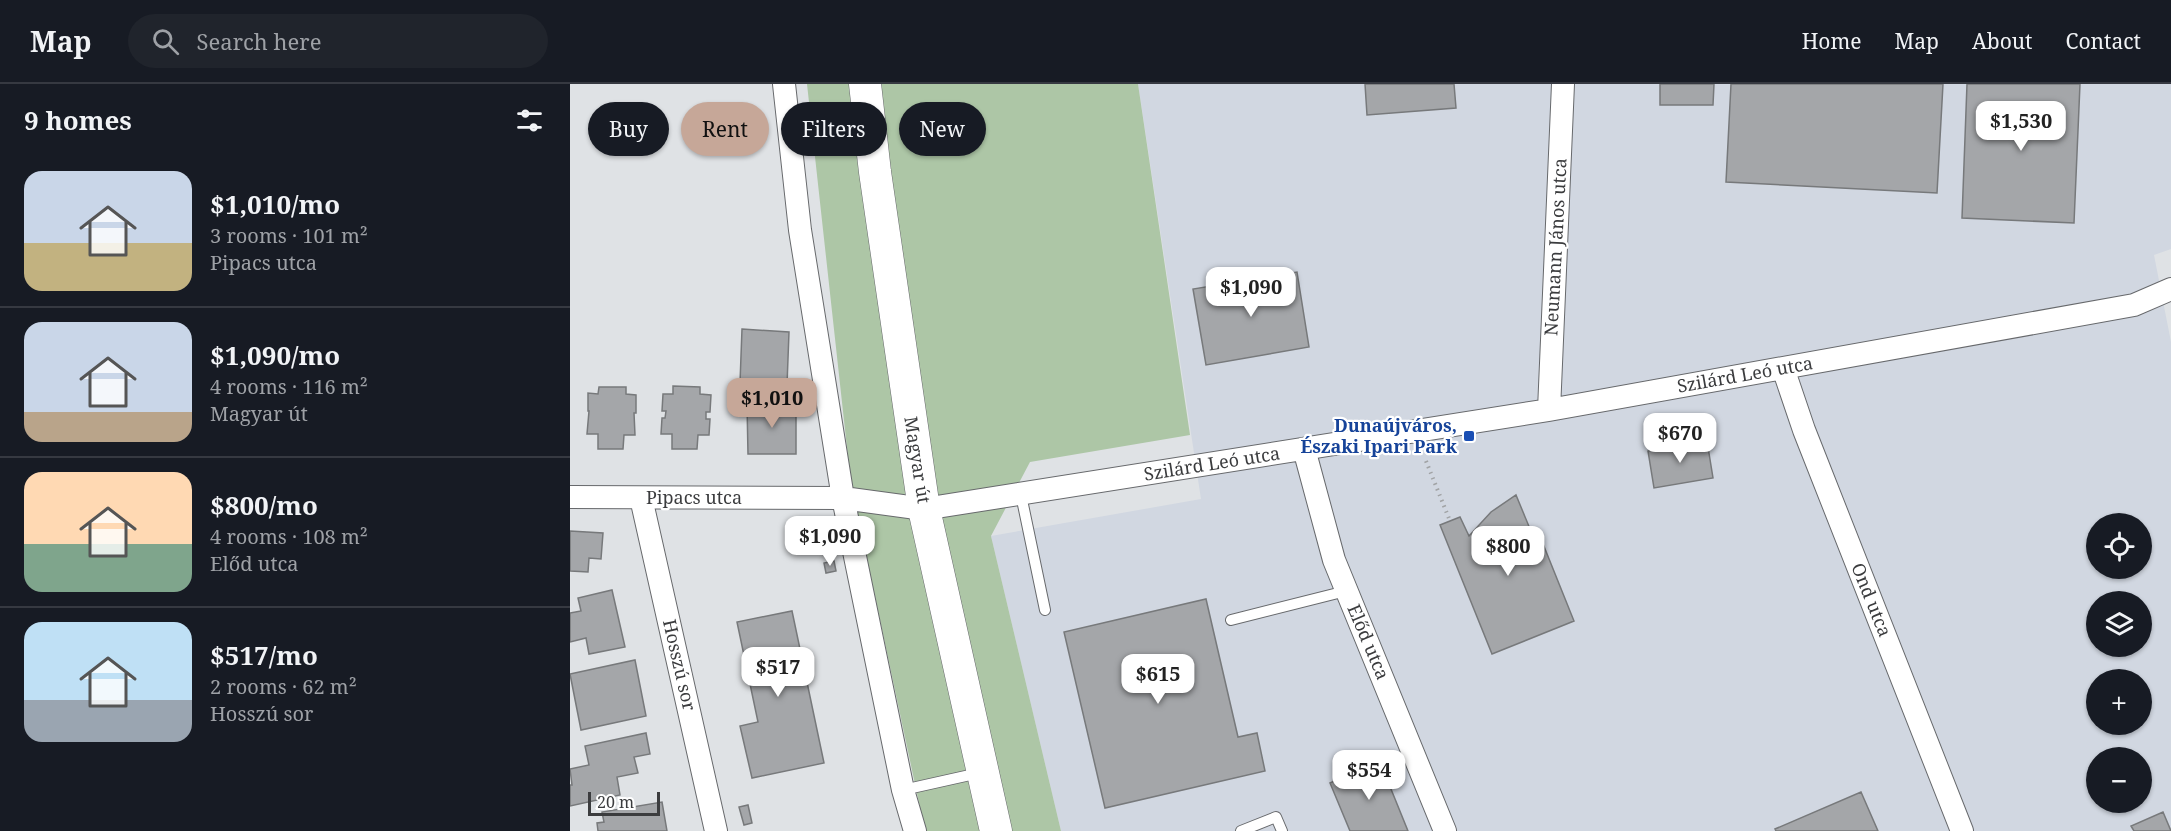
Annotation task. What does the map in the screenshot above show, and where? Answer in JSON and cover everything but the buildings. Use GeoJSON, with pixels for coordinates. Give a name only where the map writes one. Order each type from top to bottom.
{"type":"FeatureCollection","features":[{"type":"Feature","properties":{"kind":"street"},"geometry":{"type":"LineString","coordinates":[[784,84],[800,230],[843,498],[903,790],[915,831]]}},
{"type":"Feature","properties":{"kind":"street","name":"Magyar út"},"geometry":{"type":"LineString","coordinates":[[865,84],[875,172],[924,509],[996,831]]}},
{"type":"Feature","properties":{"kind":"street","name":"Neumann János utca"},"geometry":{"type":"LineString","coordinates":[[1549,410],[1563,84]]}},
{"type":"Feature","properties":{"kind":"street","name":"Szilárd Leó utca"},"geometry":{"type":"LineString","coordinates":[[924,509],[1549,410],[2134,305],[2171,289]]}},
{"type":"Feature","properties":{"kind":"street","name":"Ond utca"},"geometry":{"type":"LineString","coordinates":[[1783,368],[1804,430],[1962,831]]}},
{"type":"Feature","properties":{"kind":"street","name":"Előd utca"},"geometry":{"type":"LineString","coordinates":[[1304,449],[1334,560],[1445,831]]}},
{"type":"Feature","properties":{"kind":"street","name":"Pipacs utca"},"geometry":{"type":"LineString","coordinates":[[570,497],[843,498],[924,509]]}},
{"type":"Feature","properties":{"kind":"street","name":"Hosszú sor"},"geometry":{"type":"LineString","coordinates":[[641,498],[716,831]]}},
{"type":"Feature","properties":{"kind":"lane"},"geometry":{"type":"LineString","coordinates":[[1021,495],[1045,610]]}},
{"type":"Feature","properties":{"kind":"lane"},"geometry":{"type":"LineString","coordinates":[[1230,620],[1346,591]]}},
{"type":"Feature","properties":{"kind":"lane"},"geometry":{"type":"LineString","coordinates":[[903,790],[983,773]]}},
{"type":"Feature","properties":{"kind":"lane"},"geometry":{"type":"LineString","coordinates":[[1241,831],[1276,817],[1282,831]]}},
{"type":"Feature","properties":{"kind":"path"},"geometry":{"type":"LineString","coordinates":[[1426,460],[1450,521]]}},
{"type":"Feature","properties":{"kind":"shaded area"},"geometry":{"type":"Polygon","coordinates":[[[1138,84],[2171,84],[2171,249],[2154,255],[2171,342],[2171,831],[1061,831],[991,536],[1201,499],[1138,84]]]}},
{"type":"Feature","properties":{"kind":"green space"},"geometry":{"type":"Polygon","coordinates":[[[807,84],[1138,84],[1190,435],[1030,462],[991,536],[1061,831],[925,831],[851,484],[815,156],[887,156],[887,102],[809,102],[807,84]]]}},
{"type":"Feature","properties":{"kind":"place","name":"Dunaújváros, Északi Ipari Park"},"geometry":{"type":"Point","coordinates":[1469,436]}}]}
